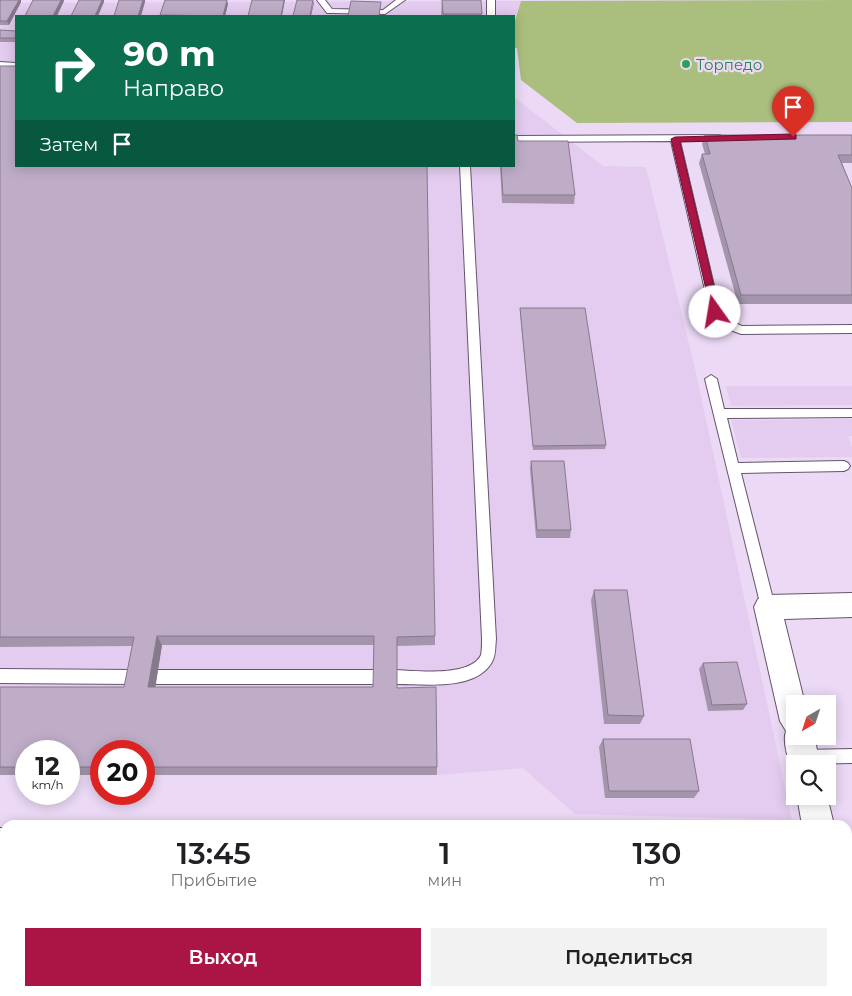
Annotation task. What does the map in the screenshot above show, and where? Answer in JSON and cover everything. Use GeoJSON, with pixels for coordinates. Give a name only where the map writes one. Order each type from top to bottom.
{"type":"FeatureCollection","features":[{"type":"Feature","properties":{"kind":"street"},"geometry":{"type":"LineString","coordinates":[[789,695],[768,607],[852,606]]}},
{"type":"Feature","properties":{"kind":"street"},"geometry":{"type":"LineString","coordinates":[[814,805],[817,820]]}},
{"type":"Feature","properties":{"kind":"lane"},"geometry":{"type":"LineString","coordinates":[[491,0],[491,15]]}},
{"type":"Feature","properties":{"kind":"lane"},"geometry":{"type":"LineString","coordinates":[[322,2],[330,11],[385,12],[399,2]]}},
{"type":"Feature","properties":{"kind":"lane"},"geometry":{"type":"LineString","coordinates":[[0,65],[15,65]]}},
{"type":"Feature","properties":{"kind":"lane"},"geometry":{"type":"LineString","coordinates":[[515,139],[734,138]]}},
{"type":"Feature","properties":{"kind":"lane"},"geometry":{"type":"LineString","coordinates":[[675,139],[715,312],[724,323],[741,330],[852,328]]}},
{"type":"Feature","properties":{"kind":"lane"},"geometry":{"type":"LineString","coordinates":[[397,677],[456,677],[472,673],[486,659],[489,639],[465,167]]}},
{"type":"Feature","properties":{"kind":"lane"},"geometry":{"type":"LineString","coordinates":[[711,378],[768,607]]}},
{"type":"Feature","properties":{"kind":"lane"},"geometry":{"type":"LineString","coordinates":[[720,414],[852,413]]}},
{"type":"Feature","properties":{"kind":"lane"},"geometry":{"type":"LineString","coordinates":[[733,468],[844,466]]}},
{"type":"Feature","properties":{"kind":"lane"},"geometry":{"type":"LineString","coordinates":[[0,676],[134,677]]}},
{"type":"Feature","properties":{"kind":"lane"},"geometry":{"type":"LineString","coordinates":[[157,676],[374,677]]}},
{"type":"Feature","properties":{"kind":"lane"},"geometry":{"type":"LineString","coordinates":[[802,752],[852,756]]}},
{"type":"Feature","properties":{"kind":"shaded area"},"geometry":{"type":"Polygon","coordinates":[[[521,1],[515,21],[515,15],[15,15],[15,167],[515,167],[515,98],[603,166],[646,167],[696,373],[786,792],[786,805],[789,805],[792,820],[575,814],[523,768],[437,775],[155,775],[155,740],[90,740],[90,775],[80,775],[80,740],[15,740],[15,775],[0,775],[0,3],[521,1]]]}},
{"type":"Feature","properties":{"kind":"shaded area"},"geometry":{"type":"Polygon","coordinates":[[[726,386],[852,386],[852,405],[731,406],[726,386]]]}},
{"type":"Feature","properties":{"kind":"shaded area"},"geometry":{"type":"Polygon","coordinates":[[[852,419],[852,436],[848,436],[852,448],[852,457],[741,458],[731,420],[852,419]]]}},
{"type":"Feature","properties":{"kind":"green space","name":"Торпедо"},"geometry":{"type":"Polygon","coordinates":[[[852,0],[852,122],[577,123],[521,80],[517,48],[515,48],[515,21],[521,1],[852,0]]]}},
{"type":"Feature","properties":{"kind":"building"},"geometry":{"type":"Polygon","coordinates":[[[0,0],[19,0],[7,21],[0,21],[0,0]]]}},
{"type":"Feature","properties":{"kind":"building"},"geometry":{"type":"Polygon","coordinates":[[[33,0],[61,0],[54,15],[26,15],[33,0]]]}},
{"type":"Feature","properties":{"kind":"building"},"geometry":{"type":"Polygon","coordinates":[[[79,0],[102,0],[95,15],[72,15],[79,0]]]}},
{"type":"Feature","properties":{"kind":"building"},"geometry":{"type":"Polygon","coordinates":[[[119,0],[143,0],[138,15],[114,15],[119,0]]]}},
{"type":"Feature","properties":{"kind":"building"},"geometry":{"type":"Polygon","coordinates":[[[165,0],[227,0],[223,15],[160,15],[165,0]]]}},
{"type":"Feature","properties":{"kind":"building"},"geometry":{"type":"Polygon","coordinates":[[[252,0],[284,0],[281,15],[248,15],[252,0]]]}},
{"type":"Feature","properties":{"kind":"building"},"geometry":{"type":"Polygon","coordinates":[[[297,0],[313,0],[310,15],[293,15],[297,0]]]}},
{"type":"Feature","properties":{"kind":"building"},"geometry":{"type":"Polygon","coordinates":[[[442,0],[481,0],[482,14],[443,14],[442,0]]]}},
{"type":"Feature","properties":{"kind":"building"},"geometry":{"type":"Polygon","coordinates":[[[351,1],[381,2],[379,15],[348,15],[351,1]]]}},
{"type":"Feature","properties":{"kind":"building"},"geometry":{"type":"Polygon","coordinates":[[[0,30],[15,31],[15,38],[0,38],[0,30]]]}},
{"type":"Feature","properties":{"kind":"building"},"geometry":{"type":"Polygon","coordinates":[[[0,66],[15,66],[15,167],[427,167],[435,636],[397,637],[397,688],[436,687],[437,767],[155,767],[155,740],[90,740],[90,767],[80,767],[80,740],[15,740],[15,767],[0,767],[0,687],[124,687],[134,637],[0,637],[0,66]],[[157,636],[148,687],[373,687],[374,636],[157,636]]]}},
{"type":"Feature","properties":{"kind":"building"},"geometry":{"type":"Polygon","coordinates":[[[515,135],[517,135],[518,141],[568,141],[575,195],[503,195],[501,167],[515,167],[515,135]]]}},
{"type":"Feature","properties":{"kind":"building"},"geometry":{"type":"Polygon","coordinates":[[[705,135],[852,135],[852,155],[838,155],[852,188],[852,295],[741,295],[702,154],[710,154],[705,135]]]}},
{"type":"Feature","properties":{"kind":"building"},"geometry":{"type":"Polygon","coordinates":[[[520,308],[585,308],[606,445],[533,446],[520,308]]]}},
{"type":"Feature","properties":{"kind":"building"},"geometry":{"type":"Polygon","coordinates":[[[531,461],[564,461],[571,530],[537,530],[531,461]]]}},
{"type":"Feature","properties":{"kind":"building"},"geometry":{"type":"Polygon","coordinates":[[[594,590],[627,590],[644,716],[608,715],[594,590]]]}},
{"type":"Feature","properties":{"kind":"building"},"geometry":{"type":"Polygon","coordinates":[[[737,662],[747,704],[712,705],[703,663],[737,662]]]}},
{"type":"Feature","properties":{"kind":"building"},"geometry":{"type":"Polygon","coordinates":[[[603,739],[690,739],[699,791],[609,791],[603,739]]]}},
{"type":"Feature","properties":{"kind":"place","name":"Торпедо"},"geometry":{"type":"Point","coordinates":[686,64]}},
{"type":"Feature","properties":{"kind":"route"},"geometry":{"type":"LineString","coordinates":[[715,312],[675,139],[793,137]]}}]}
